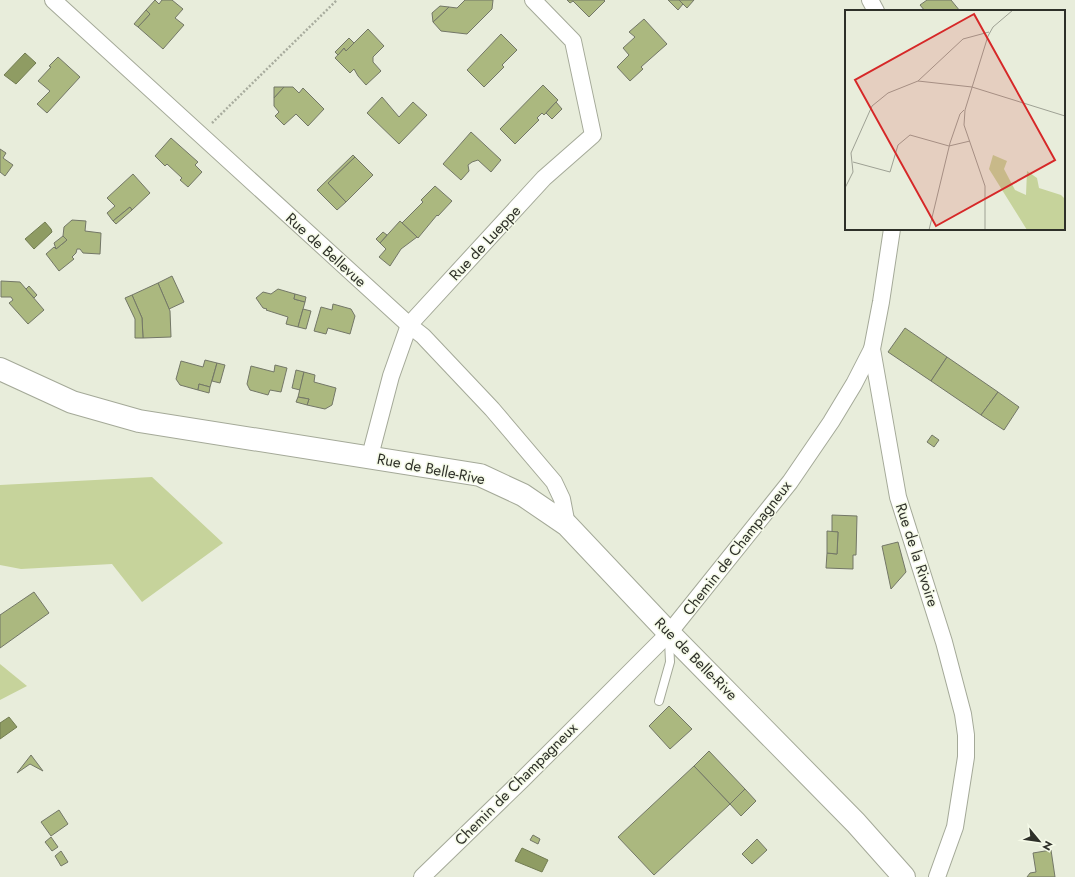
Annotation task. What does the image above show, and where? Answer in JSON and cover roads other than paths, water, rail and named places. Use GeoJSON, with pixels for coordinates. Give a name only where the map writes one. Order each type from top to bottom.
{"type":"FeatureCollection","features":[{"type":"Feature","properties":{"kind":"street","name":"Rue de Bellevue"},"geometry":{"type":"LineString","coordinates":[[53,0],[409,325],[423,336],[492,409],[554,482],[562,499],[567,525]]}},
{"type":"Feature","properties":{"kind":"street","name":"Rue de Lueppe"},"geometry":{"type":"LineString","coordinates":[[370,456],[391,376],[409,325],[544,178],[593,135],[573,41],[533,0]]}},
{"type":"Feature","properties":{"kind":"street"},"geometry":{"type":"LineString","coordinates":[[870,0],[875,10]]}},
{"type":"Feature","properties":{"kind":"street","name":"Rue de la Rivoire"},"geometry":{"type":"LineString","coordinates":[[892,230],[872,349],[898,497],[944,642],[963,714],[966,735],[966,757],[954,827],[937,877]]}},
{"type":"Feature","properties":{"kind":"street","name":"Chemin de Champagneux"},"geometry":{"type":"LineString","coordinates":[[422,877],[522,780],[669,633],[790,482],[831,422],[854,384],[872,349]]}},
{"type":"Feature","properties":{"kind":"street","name":"Rue de Belle-Rive"},"geometry":{"type":"LineString","coordinates":[[0,369],[72,402],[139,421],[370,456],[480,475],[523,496],[567,525],[669,633],[790,754],[856,823],[904,877]]}},
{"type":"Feature","properties":{"kind":"lane"},"geometry":{"type":"LineString","coordinates":[[660,701],[670,662],[669,633]]}}]}
